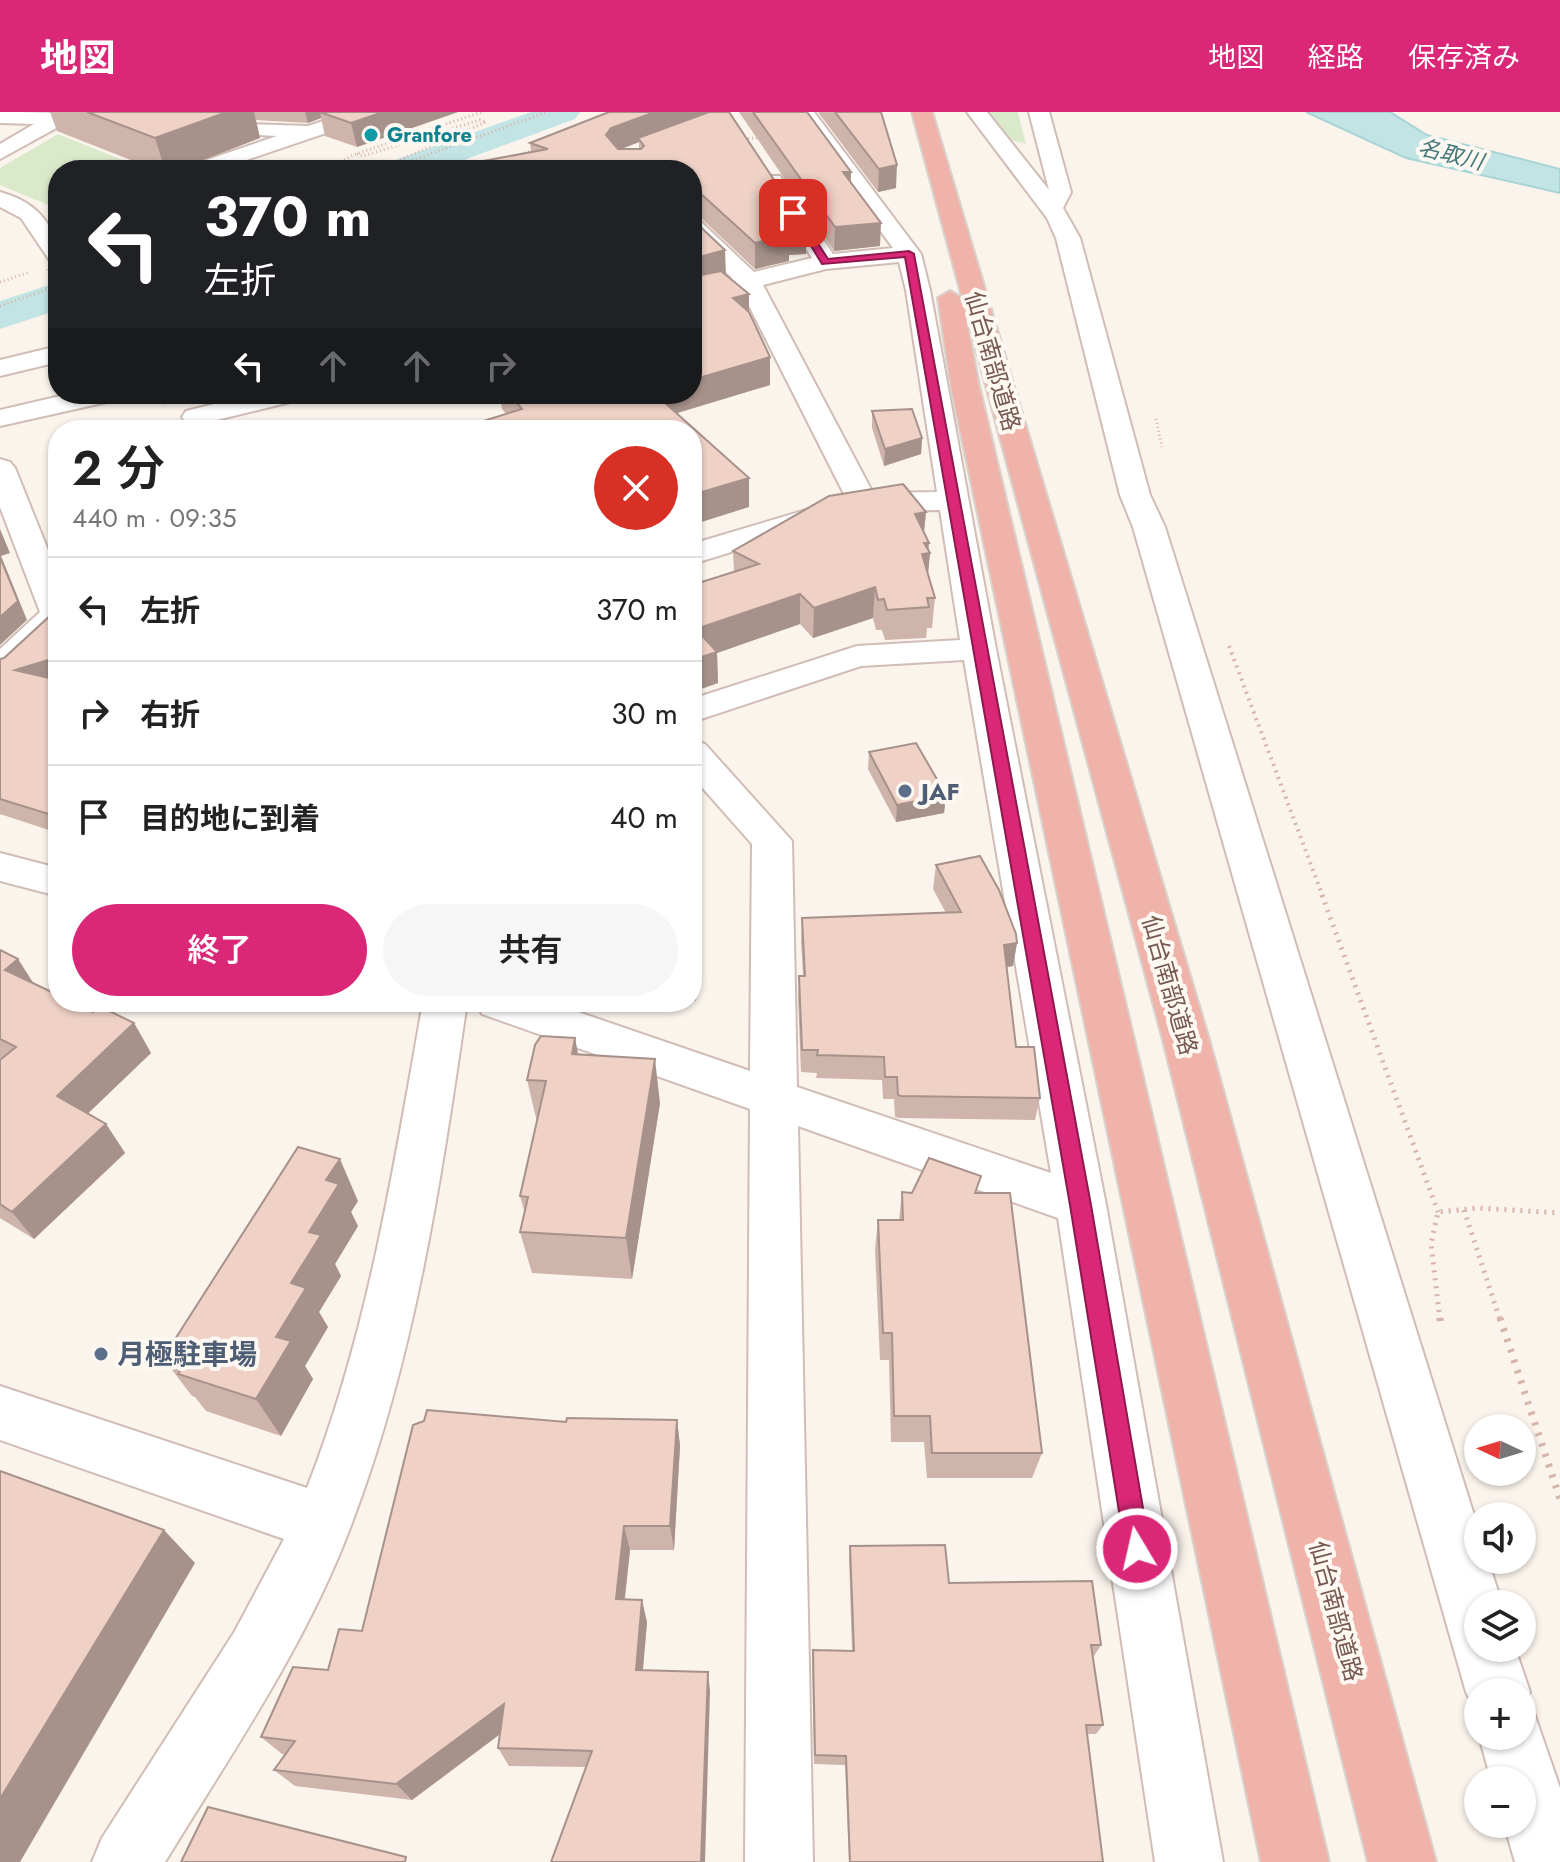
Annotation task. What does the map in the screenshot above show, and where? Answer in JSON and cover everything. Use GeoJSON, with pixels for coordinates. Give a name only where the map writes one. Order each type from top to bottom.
{"type":"FeatureCollection","features":[{"type":"Feature","properties":{"kind":"highway","name":"仙台南部道路"},"geometry":{"type":"LineString","coordinates":[[916,112],[965,386],[1295,1862]]}},
{"type":"Feature","properties":{"kind":"highway","name":"仙台南部道路"},"geometry":{"type":"LineString","coordinates":[[922,112],[1185,1036],[1402,1862]]}},
{"type":"Feature","properties":{"kind":"street"},"geometry":{"type":"LineString","coordinates":[[218,112],[188,126],[310,132]]}},
{"type":"Feature","properties":{"kind":"street"},"geometry":{"type":"LineString","coordinates":[[226,160],[369,112]]}},
{"type":"Feature","properties":{"kind":"street"},"geometry":{"type":"LineString","coordinates":[[804,112],[909,254],[1081,1205],[1189,1862]]}},
{"type":"Feature","properties":{"kind":"street"},"geometry":{"type":"LineString","coordinates":[[977,112],[1051,209],[1068,238],[1135,495],[1149,527],[1467,1590]]}},
{"type":"Feature","properties":{"kind":"street"},"geometry":{"type":"LineString","coordinates":[[1039,112],[1060,192],[1051,209]]}},
{"type":"Feature","properties":{"kind":"street"},"geometry":{"type":"LineString","coordinates":[[0,117],[62,116],[135,123]]}},
{"type":"Feature","properties":{"kind":"street"},"geometry":{"type":"LineString","coordinates":[[0,153],[62,116]]}},
{"type":"Feature","properties":{"kind":"street"},"geometry":{"type":"LineString","coordinates":[[761,164],[826,262]]}},
{"type":"Feature","properties":{"kind":"street"},"geometry":{"type":"LineString","coordinates":[[0,199],[48,220]]}},
{"type":"Feature","properties":{"kind":"street"},"geometry":{"type":"LineString","coordinates":[[10,232],[48,220]]}},
{"type":"Feature","properties":{"kind":"street"},"geometry":{"type":"LineString","coordinates":[[702,236],[749,281],[863,502]]}},
{"type":"Feature","properties":{"kind":"street"},"geometry":{"type":"LineString","coordinates":[[702,257],[721,254]]}},
{"type":"Feature","properties":{"kind":"street"},"geometry":{"type":"LineString","coordinates":[[702,293],[826,262],[909,254]]}},
{"type":"Feature","properties":{"kind":"street"},"geometry":{"type":"LineString","coordinates":[[0,368],[48,356]]}},
{"type":"Feature","properties":{"kind":"street"},"geometry":{"type":"LineString","coordinates":[[0,418],[62,404]]}},
{"type":"Feature","properties":{"kind":"street"},"geometry":{"type":"LineString","coordinates":[[178,404],[197,420]]}},
{"type":"Feature","properties":{"kind":"street"},"geometry":{"type":"LineString","coordinates":[[209,420],[258,404]]}},
{"type":"Feature","properties":{"kind":"street"},"geometry":{"type":"LineString","coordinates":[[0,468],[48,591]]}},
{"type":"Feature","properties":{"kind":"street"},"geometry":{"type":"LineString","coordinates":[[702,551],[863,502],[954,501]]}},
{"type":"Feature","properties":{"kind":"street"},"geometry":{"type":"LineString","coordinates":[[5,660],[48,622]]}},
{"type":"Feature","properties":{"kind":"street"},"geometry":{"type":"LineString","coordinates":[[702,708],[857,656],[979,649]]}},
{"type":"Feature","properties":{"kind":"street"},"geometry":{"type":"LineString","coordinates":[[5,660],[48,664]]}},
{"type":"Feature","properties":{"kind":"street"},"geometry":{"type":"LineString","coordinates":[[702,763],[772,841],[779,1862]]}},
{"type":"Feature","properties":{"kind":"street"},"geometry":{"type":"LineString","coordinates":[[0,867],[48,879]]}},
{"type":"Feature","properties":{"kind":"street"},"geometry":{"type":"LineString","coordinates":[[126,1862],[253,1660],[323,1523],[368,1396],[408,1223],[443,1012]]}},
{"type":"Feature","properties":{"kind":"street"},"geometry":{"type":"LineString","coordinates":[[527,1012],[1081,1205]]}},
{"type":"Feature","properties":{"kind":"street"},"geometry":{"type":"LineString","coordinates":[[0,1413],[323,1523]]}},
{"type":"Feature","properties":{"kind":"street"},"geometry":{"type":"LineString","coordinates":[[1515,1750],[1549,1862]]}},
{"type":"Feature","properties":{"kind":"path"},"geometry":{"type":"LineString","coordinates":[[346,160],[482,112]]}},
{"type":"Feature","properties":{"kind":"path"},"geometry":{"type":"LineString","coordinates":[[413,160],[547,112]]}},
{"type":"Feature","properties":{"kind":"path"},"geometry":{"type":"LineString","coordinates":[[357,154],[363,156],[480,120],[486,122],[400,160]]}},
{"type":"Feature","properties":{"kind":"path"},"geometry":{"type":"LineString","coordinates":[[505,160],[546,145]]}},
{"type":"Feature","properties":{"kind":"path"},"geometry":{"type":"LineString","coordinates":[[0,282],[35,270]]}},
{"type":"Feature","properties":{"kind":"path"},"geometry":{"type":"LineString","coordinates":[[0,306],[48,290]]}},
{"type":"Feature","properties":{"kind":"path"},"geometry":{"type":"LineString","coordinates":[[1222,633],[1325,894],[1425,1169],[1438,1212],[1431,1244],[1441,1339]]}},
{"type":"Feature","properties":{"kind":"path"},"geometry":{"type":"LineString","coordinates":[[1464,1210],[1560,1499]]}},
{"type":"Feature","properties":{"kind":"path"},"geometry":{"type":"LineString","coordinates":[[1438,1212],[1560,1213]]}},
{"type":"Feature","properties":{"kind":"green space"},"geometry":{"type":"Polygon","coordinates":[[[987,112],[1018,112],[1026,144],[1010,140],[987,112]]]}},
{"type":"Feature","properties":{"kind":"green space"},"geometry":{"type":"Polygon","coordinates":[[[58,134],[122,160],[48,160],[48,205],[0,185],[0,168],[58,134]]]}},
{"type":"Feature","properties":{"kind":"water","name":"名取川"},"geometry":{"type":"Polygon","coordinates":[[[1306,112],[1390,112],[1427,135],[1560,169],[1560,193],[1406,158],[1306,112]]]}},
{"type":"Feature","properties":{"kind":"building"},"geometry":{"type":"Polygon","coordinates":[[[87,112],[227,112],[155,138],[87,112]]]}},
{"type":"Feature","properties":{"kind":"building"},"geometry":{"type":"Polygon","coordinates":[[[320,112],[383,112],[351,123],[320,112]]]}},
{"type":"Feature","properties":{"kind":"building"},"geometry":{"type":"Polygon","coordinates":[[[609,112],[655,112],[611,128],[606,135],[618,149],[641,149],[644,146],[638,138],[709,112],[729,112],[806,228],[783,230],[789,235],[755,243],[702,195],[702,160],[488,160],[548,149],[530,143],[609,112]]]}},
{"type":"Feature","properties":{"kind":"building"},"geometry":{"type":"Polygon","coordinates":[[[753,112],[807,112],[851,172],[843,172],[881,223],[835,227],[753,112]]]}},
{"type":"Feature","properties":{"kind":"building"},"geometry":{"type":"Polygon","coordinates":[[[835,112],[881,112],[897,165],[879,169],[835,112]]]}},
{"type":"Feature","properties":{"kind":"building"},"geometry":{"type":"Polygon","coordinates":[[[702,228],[725,250],[702,256],[702,228]]]}},
{"type":"Feature","properties":{"kind":"building"},"geometry":{"type":"Polygon","coordinates":[[[721,271],[749,294],[733,298],[749,312],[770,357],[702,377],[702,275],[721,271]]]}},
{"type":"Feature","properties":{"kind":"building"},"geometry":{"type":"Polygon","coordinates":[[[518,404],[666,404],[684,420],[486,420],[522,409],[518,404]]]}},
{"type":"Feature","properties":{"kind":"building"},"geometry":{"type":"Polygon","coordinates":[[[912,409],[922,438],[885,449],[872,411],[912,409]]]}},
{"type":"Feature","properties":{"kind":"building"},"geometry":{"type":"Polygon","coordinates":[[[702,436],[749,478],[702,492],[702,436]]]}},
{"type":"Feature","properties":{"kind":"building"},"geometry":{"type":"Polygon","coordinates":[[[903,484],[926,512],[915,514],[929,543],[924,543],[930,553],[922,554],[935,598],[927,598],[929,607],[887,610],[884,599],[878,600],[875,587],[814,608],[800,594],[702,627],[702,582],[759,564],[733,551],[829,496],[903,484]]]}},
{"type":"Feature","properties":{"kind":"building"},"geometry":{"type":"Polygon","coordinates":[[[0,557],[18,601],[0,617],[0,557]]]}},
{"type":"Feature","properties":{"kind":"building"},"geometry":{"type":"Polygon","coordinates":[[[48,618],[48,660],[15,670],[48,678],[48,814],[0,799],[0,659],[48,618]]]}},
{"type":"Feature","properties":{"kind":"building"},"geometry":{"type":"Polygon","coordinates":[[[702,636],[717,652],[702,657],[702,636]]]}},
{"type":"Feature","properties":{"kind":"building"},"geometry":{"type":"Polygon","coordinates":[[[916,743],[946,795],[897,805],[869,752],[916,743]]]}},
{"type":"Feature","properties":{"kind":"building"},"geometry":{"type":"Polygon","coordinates":[[[980,856],[999,890],[1016,934],[1017,943],[1004,945],[1016,1047],[1034,1047],[1040,1098],[901,1096],[898,1095],[897,1077],[885,1077],[884,1057],[817,1055],[818,1050],[802,1050],[799,976],[805,976],[802,918],[961,912],[936,865],[980,856]]]}},
{"type":"Feature","properties":{"kind":"building"},"geometry":{"type":"Polygon","coordinates":[[[0,950],[18,959],[5,970],[48,990],[48,1012],[111,1012],[134,1023],[57,1096],[106,1124],[12,1212],[0,1204],[0,1060],[16,1047],[0,1039],[0,950]]]}},
{"type":"Feature","properties":{"kind":"building"},"geometry":{"type":"Polygon","coordinates":[[[541,1036],[575,1038],[572,1054],[655,1059],[626,1238],[520,1232],[528,1197],[520,1196],[546,1081],[527,1080],[535,1045],[541,1036]]]}},
{"type":"Feature","properties":{"kind":"building"},"geometry":{"type":"Polygon","coordinates":[[[298,1147],[340,1159],[326,1180],[339,1184],[309,1232],[321,1235],[291,1283],[306,1288],[276,1337],[291,1341],[256,1399],[178,1374],[183,1365],[163,1358],[298,1147]]]}},
{"type":"Feature","properties":{"kind":"building"},"geometry":{"type":"Polygon","coordinates":[[[929,1158],[981,1176],[975,1193],[1010,1193],[1042,1453],[932,1453],[930,1416],[894,1416],[892,1333],[883,1333],[878,1220],[903,1220],[902,1192],[912,1193],[929,1158]]]}},
{"type":"Feature","properties":{"kind":"building"},"geometry":{"type":"Polygon","coordinates":[[[427,1410],[566,1422],[567,1418],[677,1420],[670,1526],[624,1526],[616,1599],[642,1600],[636,1670],[708,1672],[701,1862],[551,1862],[592,1751],[498,1748],[504,1704],[396,1784],[274,1770],[295,1741],[261,1737],[293,1667],[328,1670],[339,1629],[362,1631],[413,1425],[424,1421],[427,1410]]]}},
{"type":"Feature","properties":{"kind":"building"},"geometry":{"type":"Polygon","coordinates":[[[0,1471],[164,1530],[0,1799],[0,1471]]]}},
{"type":"Feature","properties":{"kind":"building"},"geometry":{"type":"Polygon","coordinates":[[[945,1545],[949,1583],[1092,1581],[1101,1645],[1091,1645],[1103,1725],[1086,1725],[1103,1862],[850,1862],[846,1756],[815,1755],[813,1650],[854,1651],[850,1546],[945,1545]]]}},
{"type":"Feature","properties":{"kind":"building"},"geometry":{"type":"Polygon","coordinates":[[[208,1807],[406,1857],[405,1862],[181,1862],[208,1807]]]}},
{"type":"Feature","properties":{"kind":"waterway"},"geometry":{"type":"LineString","coordinates":[[431,160],[563,112]]}},
{"type":"Feature","properties":{"kind":"waterway"},"geometry":{"type":"LineString","coordinates":[[0,316],[48,299]]}},
{"type":"Feature","properties":{"kind":"place","name":"Granfore"},"geometry":{"type":"Point","coordinates":[371,135]}},
{"type":"Feature","properties":{"kind":"place","name":"JAF"},"geometry":{"type":"Point","coordinates":[905,791]}},
{"type":"Feature","properties":{"kind":"place","name":"月極駐車場"},"geometry":{"type":"Point","coordinates":[101,1354]}},
{"type":"Feature","properties":{"kind":"route"},"geometry":{"type":"LineString","coordinates":[[793,213],[826,262],[909,254],[918,290],[979,649],[1081,1205],[1137,1549]]}}]}
